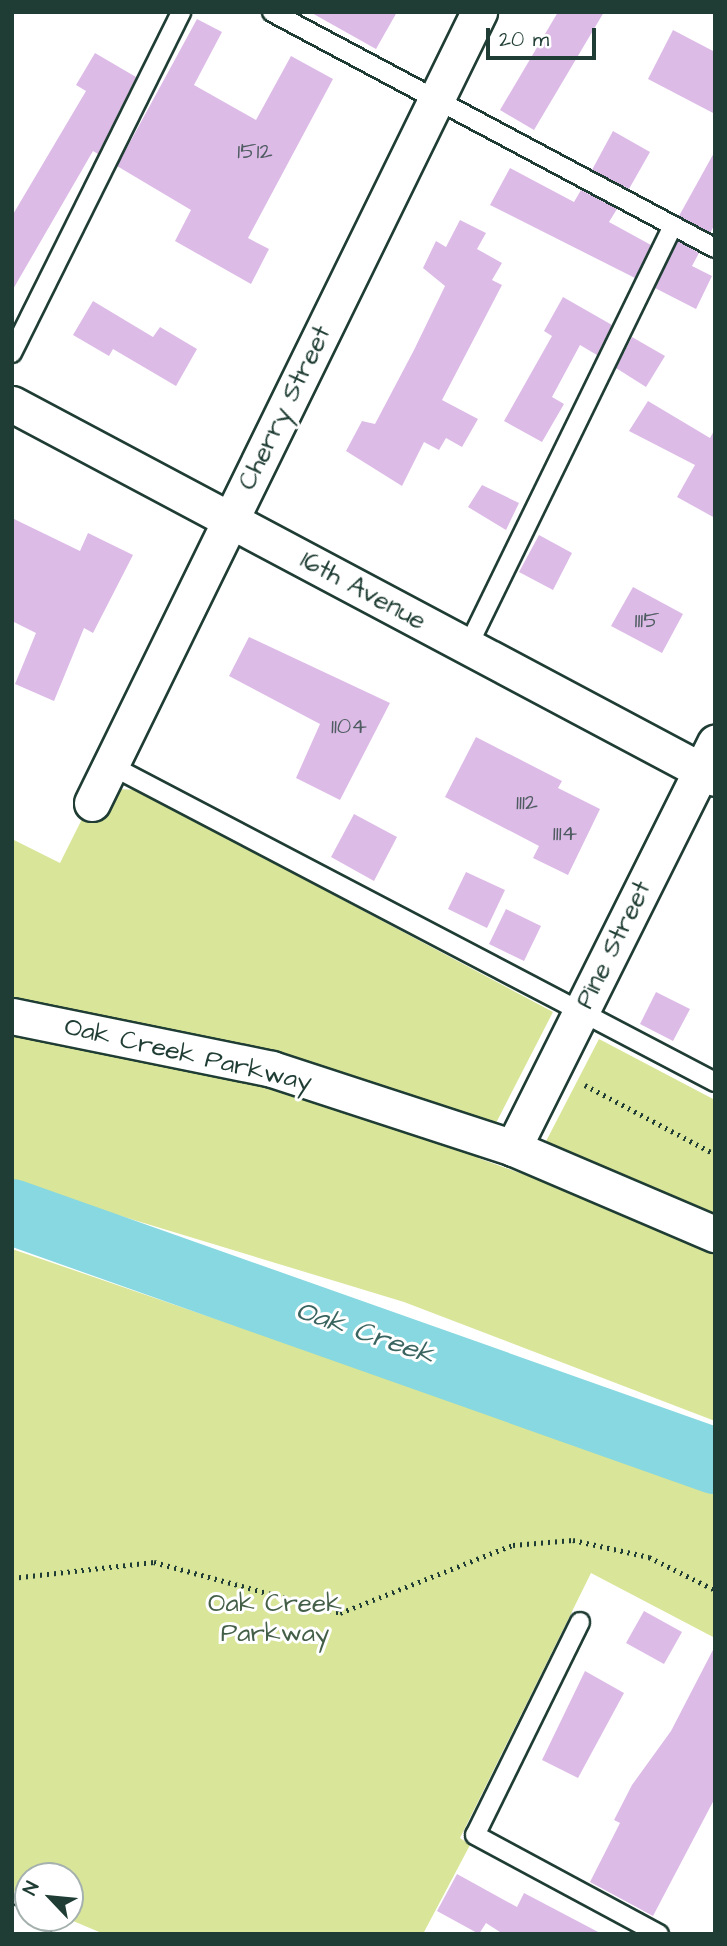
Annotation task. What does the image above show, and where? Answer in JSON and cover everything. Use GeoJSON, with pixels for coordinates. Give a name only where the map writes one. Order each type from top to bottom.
{"type":"FeatureCollection","features":[{"type":"Feature","properties":{"kind":"street","name":"Cherry Street"},"geometry":{"type":"LineString","coordinates":[[92,803],[479,12]]}},
{"type":"Feature","properties":{"kind":"street","name":"16th Avenue"},"geometry":{"type":"LineString","coordinates":[[12,404],[468,646],[710,763]]}},
{"type":"Feature","properties":{"kind":"street","name":"Pine Street"},"geometry":{"type":"LineString","coordinates":[[513,1148],[710,763]]}},
{"type":"Feature","properties":{"kind":"street","name":"Oak Creek Parkway"},"geometry":{"type":"LineString","coordinates":[[12,1016],[272,1069],[513,1148],[715,1234]]}},
{"type":"Feature","properties":{"kind":"street"},"geometry":{"type":"LineString","coordinates":[[12,1923],[32,1934]]}},
{"type":"Feature","properties":{"kind":"lane"},"geometry":{"type":"LineString","coordinates":[[12,353],[181,12]]}},
{"type":"Feature","properties":{"kind":"lane"},"geometry":{"type":"LineString","coordinates":[[272,12],[715,248]]}},
{"type":"Feature","properties":{"kind":"lane"},"geometry":{"type":"LineString","coordinates":[[468,646],[673,226]]}},
{"type":"Feature","properties":{"kind":"lane"},"geometry":{"type":"LineString","coordinates":[[110,765],[715,1082]]}},
{"type":"Feature","properties":{"kind":"lane"},"geometry":{"type":"LineString","coordinates":[[580,1622],[475,1835],[659,1934]]}},
{"type":"Feature","properties":{"kind":"path"},"geometry":{"type":"LineString","coordinates":[[553,1069],[715,1154]]}},
{"type":"Feature","properties":{"kind":"path"},"geometry":{"type":"LineString","coordinates":[[12,1578],[154,1562],[340,1613],[513,1545],[573,1540],[649,1557],[715,1590]]}},
{"type":"Feature","properties":{"kind":"green space"},"geometry":{"type":"Polygon","coordinates":[[[119,789],[137,790],[553,1012],[478,1158],[528,1176],[599,1039],[715,1100],[715,1421],[404,1302],[12,1183],[12,839],[60,863],[88,807],[105,816],[119,789]]]}},
{"type":"Feature","properties":{"kind":"green space","name":"Oak Creek Parkway"},"geometry":{"type":"Polygon","coordinates":[[[12,1249],[715,1490],[715,1638],[591,1573],[460,1838],[470,1845],[423,1934],[104,1934],[84,1926],[84,1862],[14,1862],[14,1891],[12,1249]]]}},
{"type":"Feature","properties":{"kind":"building"},"geometry":{"type":"Polygon","coordinates":[[[310,12],[397,12],[376,49],[310,12]]]}},
{"type":"Feature","properties":{"kind":"building"},"geometry":{"type":"Polygon","coordinates":[[[558,12],[604,12],[534,130],[500,110],[558,12]]]}},
{"type":"Feature","properties":{"kind":"building"},"geometry":{"type":"Polygon","coordinates":[[[197,19],[222,32],[194,85],[256,120],[291,56],[333,79],[248,238],[269,249],[251,284],[175,241],[191,210],[117,166],[197,19]]]}},
{"type":"Feature","properties":{"kind":"building"},"geometry":{"type":"Polygon","coordinates":[[[673,30],[715,52],[715,114],[648,79],[673,30]]]}},
{"type":"Feature","properties":{"kind":"building"},"geometry":{"type":"Polygon","coordinates":[[[95,53],[136,77],[98,154],[93,151],[12,291],[12,216],[86,91],[76,85],[95,53]]]}},
{"type":"Feature","properties":{"kind":"building"},"geometry":{"type":"Polygon","coordinates":[[[613,131],[650,152],[629,189],[592,170],[613,131]]]}},
{"type":"Feature","properties":{"kind":"building"},"geometry":{"type":"Polygon","coordinates":[[[715,151],[715,224],[710,233],[679,216],[715,151]]]}},
{"type":"Feature","properties":{"kind":"building"},"geometry":{"type":"Polygon","coordinates":[[[510,168],[574,202],[581,190],[617,209],[609,222],[651,245],[635,278],[490,205],[510,168]]]}},
{"type":"Feature","properties":{"kind":"building"},"geometry":{"type":"Polygon","coordinates":[[[460,220],[486,233],[477,249],[502,263],[492,280],[502,285],[442,400],[478,419],[462,447],[446,438],[439,450],[424,442],[402,486],[346,451],[362,421],[375,424],[414,350],[445,286],[423,268],[436,241],[446,247],[460,220]]]}},
{"type":"Feature","properties":{"kind":"building"},"geometry":{"type":"Polygon","coordinates":[[[678,241],[699,253],[692,266],[712,276],[696,309],[655,288],[678,241]]]}},
{"type":"Feature","properties":{"kind":"building"},"geometry":{"type":"Polygon","coordinates":[[[563,297],[612,325],[597,355],[580,345],[552,397],[564,404],[542,442],[504,421],[552,336],[544,331],[563,297]]]}},
{"type":"Feature","properties":{"kind":"building"},"geometry":{"type":"Polygon","coordinates":[[[93,301],[153,337],[160,327],[197,349],[176,386],[113,349],[109,356],[73,335],[93,301]]]}},
{"type":"Feature","properties":{"kind":"building"},"geometry":{"type":"Polygon","coordinates":[[[632,337],[665,356],[646,387],[616,368],[632,337]]]}},
{"type":"Feature","properties":{"kind":"building"},"geometry":{"type":"Polygon","coordinates":[[[648,401],[710,438],[715,429],[715,518],[677,497],[695,465],[629,431],[648,401]]]}},
{"type":"Feature","properties":{"kind":"building"},"geometry":{"type":"Polygon","coordinates":[[[482,485],[519,503],[506,530],[468,507],[482,485]]]}},
{"type":"Feature","properties":{"kind":"building"},"geometry":{"type":"Polygon","coordinates":[[[12,518],[80,551],[88,533],[133,555],[93,633],[84,628],[54,701],[15,684],[36,633],[12,621],[12,518]]]}},
{"type":"Feature","properties":{"kind":"building"},"geometry":{"type":"Polygon","coordinates":[[[539,535],[572,553],[553,590],[519,572],[539,535]]]}},
{"type":"Feature","properties":{"kind":"building"},"geometry":{"type":"Polygon","coordinates":[[[633,587],[683,614],[662,653],[611,626],[633,587]]]}},
{"type":"Feature","properties":{"kind":"building"},"geometry":{"type":"Polygon","coordinates":[[[249,637],[390,703],[340,800],[296,778],[320,724],[229,676],[249,637]]]}},
{"type":"Feature","properties":{"kind":"building"},"geometry":{"type":"Polygon","coordinates":[[[476,737],[562,781],[558,788],[600,809],[568,875],[533,858],[539,846],[445,797],[476,737]]]}},
{"type":"Feature","properties":{"kind":"building"},"geometry":{"type":"Polygon","coordinates":[[[354,814],[397,837],[374,881],[331,857],[354,814]]]}},
{"type":"Feature","properties":{"kind":"building"},"geometry":{"type":"Polygon","coordinates":[[[466,872],[505,890],[487,928],[448,909],[466,872]]]}},
{"type":"Feature","properties":{"kind":"building"},"geometry":{"type":"Polygon","coordinates":[[[506,909],[541,926],[524,961],[489,944],[506,909]]]}},
{"type":"Feature","properties":{"kind":"building"},"geometry":{"type":"Polygon","coordinates":[[[656,992],[690,1009],[673,1041],[640,1024],[656,992]]]}},
{"type":"Feature","properties":{"kind":"building"},"geometry":{"type":"Polygon","coordinates":[[[644,1611],[682,1632],[664,1664],[626,1643],[644,1611]]]}},
{"type":"Feature","properties":{"kind":"building"},"geometry":{"type":"Polygon","coordinates":[[[715,1646],[715,1798],[653,1916],[590,1882],[620,1823],[614,1820],[632,1785],[671,1731],[715,1646]]]}},
{"type":"Feature","properties":{"kind":"building"},"geometry":{"type":"Polygon","coordinates":[[[585,1671],[624,1693],[578,1778],[542,1760],[585,1671]]]}},
{"type":"Feature","properties":{"kind":"building"},"geometry":{"type":"Polygon","coordinates":[[[457,1874],[517,1907],[524,1893],[602,1934],[503,1934],[486,1923],[479,1934],[437,1911],[457,1874]]]}},
{"type":"Feature","properties":{"kind":"waterway","name":"Oak Creek"},"geometry":{"type":"LineString","coordinates":[[12,1212],[715,1461]]}}]}
